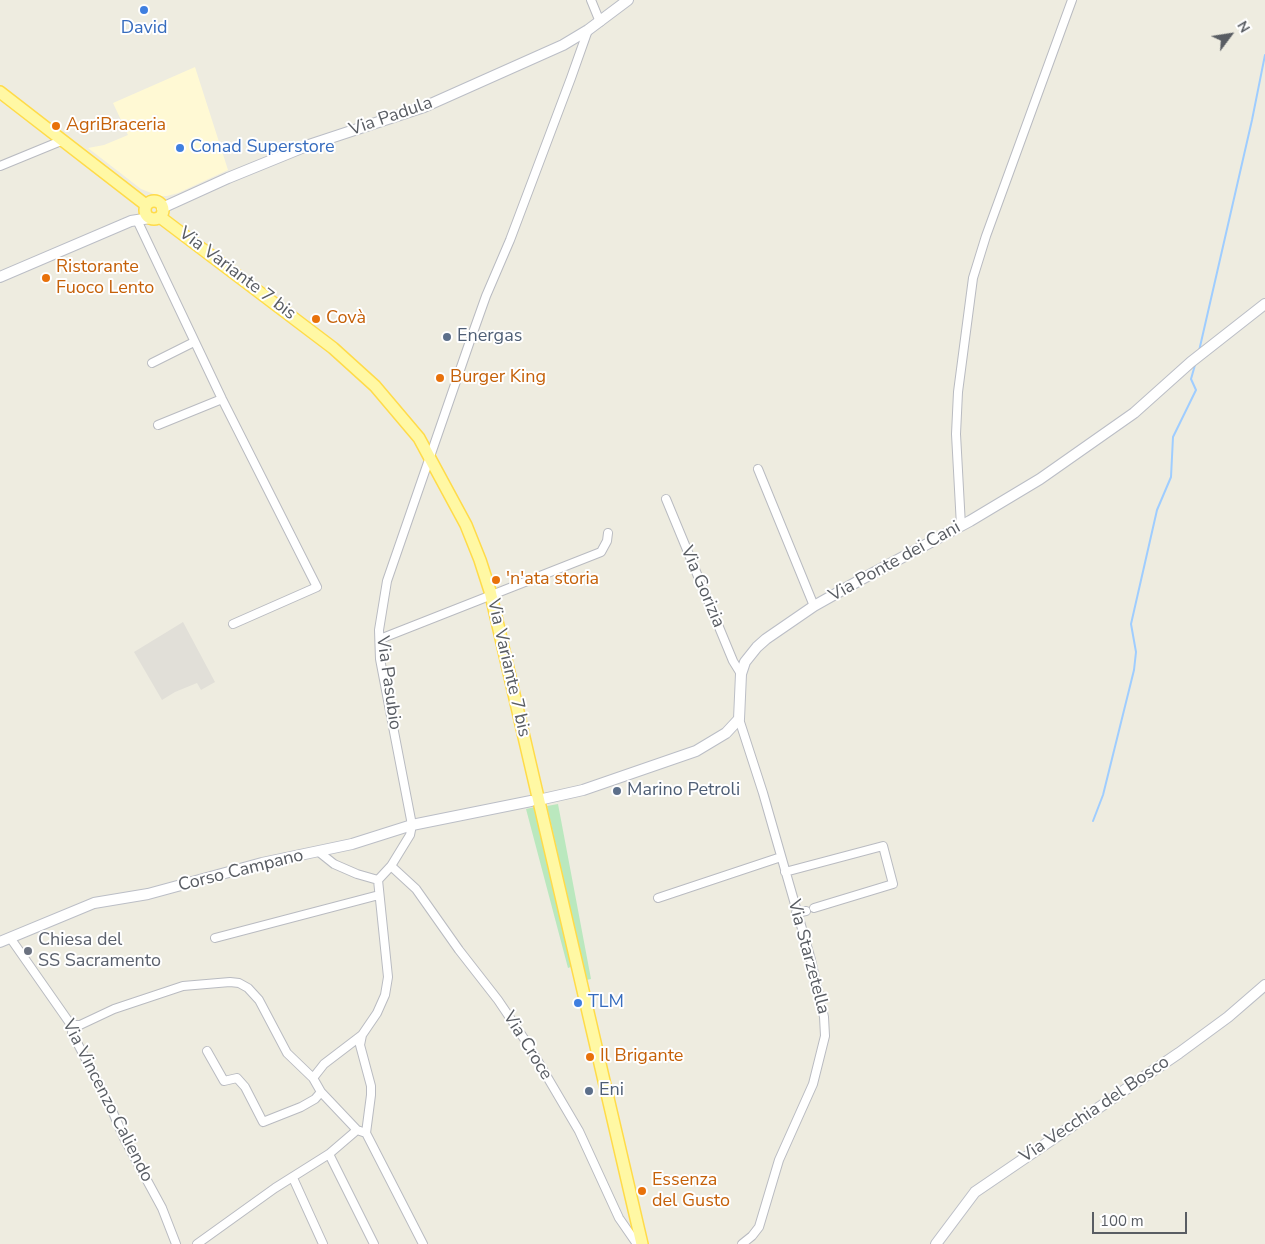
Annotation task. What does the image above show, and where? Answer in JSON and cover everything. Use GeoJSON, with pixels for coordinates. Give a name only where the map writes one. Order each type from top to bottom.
{"type":"FeatureCollection","features":[{"type":"Feature","properties":{"kind":"main road","name":"Via Variante 7 bis"},"geometry":{"type":"LineString","coordinates":[[0,92],[279,306],[354,366],[375,386],[419,438],[466,525],[491,595],[642,1244]]}},
{"type":"Feature","properties":{"kind":"street"},"geometry":{"type":"LineString","coordinates":[[591,0],[600,22]]}},
{"type":"Feature","properties":{"kind":"street","name":"Via Padula"},"geometry":{"type":"LineString","coordinates":[[153,211],[309,145],[424,107],[563,44],[600,22],[628,0]]}},
{"type":"Feature","properties":{"kind":"street"},"geometry":{"type":"LineString","coordinates":[[961,526],[956,434],[958,392],[973,278],[992,218],[1072,0]]}},
{"type":"Feature","properties":{"kind":"street"},"geometry":{"type":"LineString","coordinates":[[429,456],[473,332],[572,78],[588,30]]}},
{"type":"Feature","properties":{"kind":"street"},"geometry":{"type":"LineString","coordinates":[[0,166],[62,141]]}},
{"type":"Feature","properties":{"kind":"street"},"geometry":{"type":"LineString","coordinates":[[0,278],[153,211]]}},
{"type":"Feature","properties":{"kind":"street"},"geometry":{"type":"LineString","coordinates":[[134,220],[317,587],[233,624]]}},
{"type":"Feature","properties":{"kind":"street","name":"Via Ponte dei Cani"},"geometry":{"type":"LineString","coordinates":[[738,719],[741,674],[746,662],[766,638],[814,606],[961,526],[1040,479],[1134,413],[1209,347],[1265,304]]}},
{"type":"Feature","properties":{"kind":"street"},"geometry":{"type":"LineString","coordinates":[[152,363],[194,342]]}},
{"type":"Feature","properties":{"kind":"street"},"geometry":{"type":"LineString","coordinates":[[158,425],[222,399]]}},
{"type":"Feature","properties":{"kind":"street","name":"Via Pasubio"},"geometry":{"type":"LineString","coordinates":[[412,825],[380,659],[379,630],[387,581],[429,456]]}},
{"type":"Feature","properties":{"kind":"street"},"geometry":{"type":"LineString","coordinates":[[758,469],[814,606]]}},
{"type":"Feature","properties":{"kind":"street","name":"Via Gorizia"},"geometry":{"type":"LineString","coordinates":[[666,499],[733,660],[741,674]]}},
{"type":"Feature","properties":{"kind":"street"},"geometry":{"type":"LineString","coordinates":[[380,639],[602,552],[608,533]]}},
{"type":"Feature","properties":{"kind":"street"},"geometry":{"type":"LineString","coordinates":[[543,798],[583,790],[696,751],[726,733],[738,719]]}},
{"type":"Feature","properties":{"kind":"street","name":"Via Starzetella"},"geometry":{"type":"LineString","coordinates":[[738,719],[763,793],[818,986],[824,1017],[825,1036],[813,1084],[779,1160],[759,1227],[742,1244]]}},
{"type":"Feature","properties":{"kind":"street","name":"Corso Campano"},"geometry":{"type":"LineString","coordinates":[[0,942],[11,939],[68,912],[94,903],[148,894],[262,863],[352,844],[412,825],[531,801]]}},
{"type":"Feature","properties":{"kind":"street"},"geometry":{"type":"LineString","coordinates":[[313,1078],[324,1064],[362,1035],[377,1013],[385,996],[386,950],[378,880],[391,866],[410,835],[412,825]]}},
{"type":"Feature","properties":{"kind":"street"},"geometry":{"type":"LineString","coordinates":[[785,872],[883,846],[893,884],[796,913]]}},
{"type":"Feature","properties":{"kind":"street"},"geometry":{"type":"LineString","coordinates":[[319,852],[334,864],[357,874],[378,880]]}},
{"type":"Feature","properties":{"kind":"street"},"geometry":{"type":"LineString","coordinates":[[658,898],[781,857]]}},
{"type":"Feature","properties":{"kind":"street","name":"Via Croce"},"geometry":{"type":"LineString","coordinates":[[391,866],[416,889],[458,950],[498,1000],[529,1046],[578,1131],[619,1218],[637,1244]]}},
{"type":"Feature","properties":{"kind":"street"},"geometry":{"type":"LineString","coordinates":[[215,938],[379,895]]}},
{"type":"Feature","properties":{"kind":"street","name":"Via Vincenzo Caliendo"},"geometry":{"type":"LineString","coordinates":[[11,939],[68,1022],[73,1026],[72,1033],[108,1101],[124,1138],[162,1208],[176,1244]]}},
{"type":"Feature","properties":{"kind":"street"},"geometry":{"type":"LineString","coordinates":[[73,1026],[80,1025],[114,1009],[183,986],[230,982],[239,984],[248,988],[259,1000],[287,1053],[313,1078],[321,1092],[357,1130],[366,1133]]}},
{"type":"Feature","properties":{"kind":"street","name":"Via Vecchia del Bosco"},"geometry":{"type":"LineString","coordinates":[[936,1244],[975,1192],[1179,1054],[1228,1017],[1265,985]]}},
{"type":"Feature","properties":{"kind":"street"},"geometry":{"type":"LineString","coordinates":[[362,1035],[361,1052],[372,1095],[366,1133],[423,1244]]}},
{"type":"Feature","properties":{"kind":"street"},"geometry":{"type":"LineString","coordinates":[[206,1051],[224,1081],[237,1078],[245,1087],[262,1122],[301,1107],[315,1099],[321,1092]]}},
{"type":"Feature","properties":{"kind":"street"},"geometry":{"type":"LineString","coordinates":[[197,1244],[329,1154],[357,1130]]}},
{"type":"Feature","properties":{"kind":"street"},"geometry":{"type":"LineString","coordinates":[[329,1154],[374,1244]]}},
{"type":"Feature","properties":{"kind":"street"},"geometry":{"type":"LineString","coordinates":[[293,1178],[323,1244]]}},
{"type":"Feature","properties":{"kind":"shaded area"},"geometry":{"type":"Polygon","coordinates":[[[195,67],[228,170],[178,193],[159,196],[141,189],[88,148],[104,145],[128,135],[113,103],[195,67]]]}},
{"type":"Feature","properties":{"kind":"shaded area"},"geometry":{"type":"Polygon","coordinates":[[[183,622],[215,682],[201,690],[197,683],[175,692],[162,700],[134,652],[183,622]]]}},
{"type":"Feature","properties":{"kind":"green space"},"geometry":{"type":"Polygon","coordinates":[[[558,804],[591,979],[586,980],[547,806],[558,804]]]}},
{"type":"Feature","properties":{"kind":"green space"},"geometry":{"type":"Polygon","coordinates":[[[535,807],[573,966],[568,968],[526,809],[535,807]]]}},
{"type":"Feature","properties":{"kind":"waterway"},"geometry":{"type":"LineString","coordinates":[[1199,351],[1265,55]]}},
{"type":"Feature","properties":{"kind":"waterway"},"geometry":{"type":"LineString","coordinates":[[1093,821],[1103,795],[1134,670],[1136,652],[1131,624],[1157,510],[1171,477],[1173,437],[1196,390],[1191,379],[1195,365]]}},
{"type":"Feature","properties":{"kind":"place","name":"David"},"geometry":{"type":"Point","coordinates":[144,10]}},
{"type":"Feature","properties":{"kind":"place","name":"AgriBraceria"},"geometry":{"type":"Point","coordinates":[56,126]}},
{"type":"Feature","properties":{"kind":"place","name":"Conad Superstore"},"geometry":{"type":"Point","coordinates":[180,148]}},
{"type":"Feature","properties":{"kind":"place","name":"Ristorante Fuoco Lento"},"geometry":{"type":"Point","coordinates":[46,278]}},
{"type":"Feature","properties":{"kind":"place","name":"Covà"},"geometry":{"type":"Point","coordinates":[316,319]}},
{"type":"Feature","properties":{"kind":"place","name":"Energas"},"geometry":{"type":"Point","coordinates":[447,337]}},
{"type":"Feature","properties":{"kind":"place","name":"Burger King"},"geometry":{"type":"Point","coordinates":[440,378]}},
{"type":"Feature","properties":{"kind":"place","name":"'n'ata storia"},"geometry":{"type":"Point","coordinates":[496,580]}},
{"type":"Feature","properties":{"kind":"place","name":"Marino Petroli"},"geometry":{"type":"Point","coordinates":[617,791]}},
{"type":"Feature","properties":{"kind":"place","name":"Chiesa del SS Sacramento"},"geometry":{"type":"Point","coordinates":[28,951]}},
{"type":"Feature","properties":{"kind":"place","name":"TLM"},"geometry":{"type":"Point","coordinates":[578,1003]}},
{"type":"Feature","properties":{"kind":"place","name":"Il Brigante"},"geometry":{"type":"Point","coordinates":[590,1057]}},
{"type":"Feature","properties":{"kind":"place","name":"Eni"},"geometry":{"type":"Point","coordinates":[589,1091]}},
{"type":"Feature","properties":{"kind":"place","name":"Essenza del Gusto"},"geometry":{"type":"Point","coordinates":[642,1191]}}]}
